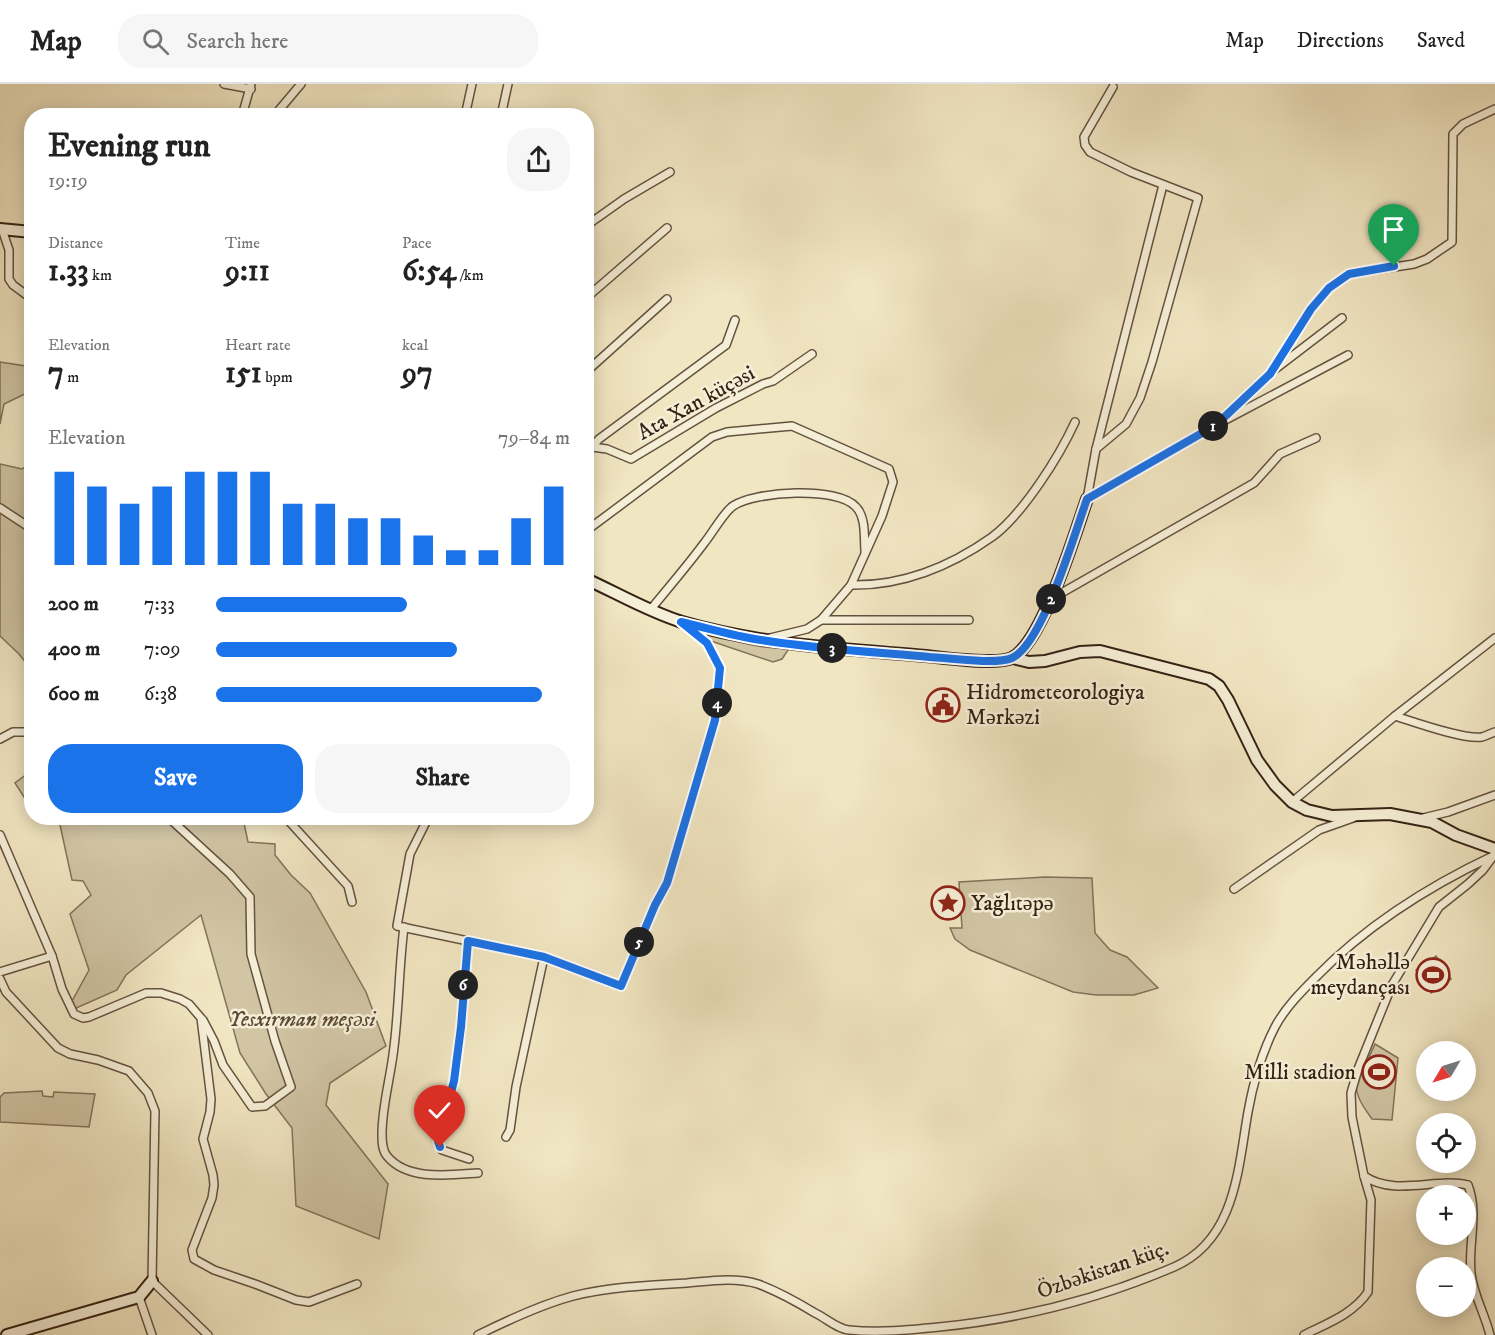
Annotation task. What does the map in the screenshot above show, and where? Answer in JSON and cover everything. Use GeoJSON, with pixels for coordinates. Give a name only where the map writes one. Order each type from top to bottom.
{"type":"FeatureCollection","features":[{"type":"Feature","properties":{"kind":"street"},"geometry":{"type":"LineString","coordinates":[[224,84],[251,86],[244,108]]}},
{"type":"Feature","properties":{"kind":"street"},"geometry":{"type":"LineString","coordinates":[[281,108],[301,84]]}},
{"type":"Feature","properties":{"kind":"street"},"geometry":{"type":"LineString","coordinates":[[467,108],[472,84]]}},
{"type":"Feature","properties":{"kind":"street"},"geometry":{"type":"LineString","coordinates":[[503,108],[508,84]]}},
{"type":"Feature","properties":{"kind":"street"},"geometry":{"type":"LineString","coordinates":[[1096,449],[1126,423],[1140,398],[1198,198],[1090,152],[1085,145],[1084,137],[1113,87]]}},
{"type":"Feature","properties":{"kind":"street"},"geometry":{"type":"LineString","coordinates":[[1270,374],[1311,309],[1329,288],[1349,274],[1414,264],[1427,259],[1452,242],[1453,134],[1463,124],[1495,109]]}},
{"type":"Feature","properties":{"kind":"street"},"geometry":{"type":"LineString","coordinates":[[594,220],[624,199],[670,172]]}},
{"type":"Feature","properties":{"kind":"street"},"geometry":{"type":"LineString","coordinates":[[1012,658],[1029,642],[1051,599],[1087,499],[1096,449],[1163,185]]}},
{"type":"Feature","properties":{"kind":"street"},"geometry":{"type":"LineString","coordinates":[[594,291],[667,228]]}},
{"type":"Feature","properties":{"kind":"street"},"geometry":{"type":"LineString","coordinates":[[24,231],[1,229],[9,250],[10,282],[24,293]]}},
{"type":"Feature","properties":{"kind":"street"},"geometry":{"type":"LineString","coordinates":[[594,365],[667,299]]}},
{"type":"Feature","properties":{"kind":"street"},"geometry":{"type":"LineString","coordinates":[[1216,425],[1270,374],[1342,318]]}},
{"type":"Feature","properties":{"kind":"street"},"geometry":{"type":"LineString","coordinates":[[594,444],[726,345],[735,320]]}},
{"type":"Feature","properties":{"kind":"street","name":"Ata Xan küçəsi"},"geometry":{"type":"LineString","coordinates":[[594,449],[607,450],[631,459],[716,408],[773,381],[812,354]]}},
{"type":"Feature","properties":{"kind":"street"},"geometry":{"type":"LineString","coordinates":[[1087,499],[1216,425],[1348,355]]}},
{"type":"Feature","properties":{"kind":"street"},"geometry":{"type":"LineString","coordinates":[[851,585],[889,583],[928,572],[993,537],[1027,501],[1067,441],[1075,422]]}},
{"type":"Feature","properties":{"kind":"street"},"geometry":{"type":"LineString","coordinates":[[594,525],[712,437],[727,432],[792,426],[889,469],[893,482],[882,516],[851,585],[821,620],[807,629],[758,640]]}},
{"type":"Feature","properties":{"kind":"street"},"geometry":{"type":"LineString","coordinates":[[1051,599],[1254,483],[1280,454],[1316,438]]}},
{"type":"Feature","properties":{"kind":"street"},"geometry":{"type":"LineString","coordinates":[[651,609],[732,506],[753,498],[800,493],[822,494],[849,500],[861,513],[865,553]]}},
{"type":"Feature","properties":{"kind":"street"},"geometry":{"type":"LineString","coordinates":[[0,508],[24,524]]}},
{"type":"Feature","properties":{"kind":"street"},"geometry":{"type":"LineString","coordinates":[[594,583],[681,622],[758,640],[952,659],[1012,658],[1029,662],[1045,661],[1080,652],[1107,652],[1209,679],[1219,686],[1228,700],[1257,760],[1292,802],[1307,810],[1332,816],[1390,814],[1432,822],[1494,853],[1476,877],[1439,908],[1392,985],[1362,1058],[1351,1093],[1352,1117],[1371,1200],[1368,1292],[1362,1301],[1348,1313],[1304,1335]]}},
{"type":"Feature","properties":{"kind":"street"},"geometry":{"type":"LineString","coordinates":[[821,620],[969,620]]}},
{"type":"Feature","properties":{"kind":"street"},"geometry":{"type":"LineString","coordinates":[[424,825],[410,854],[397,926],[544,957],[621,986],[655,905],[667,883],[715,720],[720,668],[707,643],[681,622]]}},
{"type":"Feature","properties":{"kind":"street"},"geometry":{"type":"LineString","coordinates":[[1292,802],[1395,716],[1495,638]]}},
{"type":"Feature","properties":{"kind":"street"},"geometry":{"type":"LineString","coordinates":[[1395,716],[1426,727],[1470,736],[1482,737],[1495,732]]}},
{"type":"Feature","properties":{"kind":"street"},"geometry":{"type":"LineString","coordinates":[[0,739],[13,732],[24,732]]}},
{"type":"Feature","properties":{"kind":"street"},"geometry":{"type":"LineString","coordinates":[[1415,819],[1448,812],[1495,795]]}},
{"type":"Feature","properties":{"kind":"street"},"geometry":{"type":"LineString","coordinates":[[1234,889],[1319,830],[1361,815]]}},
{"type":"Feature","properties":{"kind":"street"},"geometry":{"type":"LineString","coordinates":[[0,835],[52,956],[62,989],[74,1014],[83,1018],[89,1017],[146,993],[161,993],[180,999],[189,1004],[201,1018],[214,1041],[223,1065],[252,1107],[265,1106],[291,1087],[275,1041],[252,954],[250,897],[230,874],[177,825]]}},
{"type":"Feature","properties":{"kind":"street"},"geometry":{"type":"LineString","coordinates":[[292,825],[348,886],[352,902]]}},
{"type":"Feature","properties":{"kind":"street","name":"Özbəkistan küç."},"geometry":{"type":"LineString","coordinates":[[478,1335],[509,1319],[572,1296],[658,1285],[722,1280],[759,1285],[815,1312],[845,1332],[908,1330],[983,1323],[1086,1300],[1186,1261],[1215,1233],[1224,1219],[1235,1188],[1254,1085],[1275,1027],[1290,1004],[1329,963],[1382,920],[1494,853]]}},
{"type":"Feature","properties":{"kind":"street"},"geometry":{"type":"LineString","coordinates":[[404,927],[397,989],[395,1044],[382,1134],[383,1151],[394,1164],[411,1172],[449,1175],[478,1173]]}},
{"type":"Feature","properties":{"kind":"street"},"geometry":{"type":"LineString","coordinates":[[468,941],[454,1081],[438,1141],[442,1150],[469,1159]]}},
{"type":"Feature","properties":{"kind":"street"},"geometry":{"type":"LineString","coordinates":[[0,972],[52,956]]}},
{"type":"Feature","properties":{"kind":"street"},"geometry":{"type":"LineString","coordinates":[[506,1137],[510,1130],[516,1087],[544,957]]}},
{"type":"Feature","properties":{"kind":"street"},"geometry":{"type":"LineString","coordinates":[[0,979],[6,992],[58,1048],[70,1054],[98,1060],[129,1071],[141,1082],[148,1093],[154,1111],[152,1281],[139,1297],[7,1335]]}},
{"type":"Feature","properties":{"kind":"street"},"geometry":{"type":"LineString","coordinates":[[201,1018],[212,1098],[203,1140],[214,1185],[212,1198],[192,1250],[194,1258],[213,1270],[296,1300],[309,1302],[357,1284]]}},
{"type":"Feature","properties":{"kind":"street"},"geometry":{"type":"LineString","coordinates":[[1364,1176],[1373,1182],[1413,1187],[1460,1183],[1468,1185],[1474,1212],[1470,1254],[1471,1274],[1473,1287],[1490,1335]]}},
{"type":"Feature","properties":{"kind":"street"},"geometry":{"type":"LineString","coordinates":[[152,1281],[208,1335]]}},
{"type":"Feature","properties":{"kind":"street"},"geometry":{"type":"LineString","coordinates":[[139,1297],[152,1335]]}},
{"type":"Feature","properties":{"kind":"street"},"geometry":{"type":"LineString","coordinates":[[908,1330],[916,1335]]}},
{"type":"Feature","properties":{"kind":"green space"},"geometry":{"type":"Polygon","coordinates":[[[0,362],[24,366],[24,394],[4,404],[0,424],[0,362]]]}},
{"type":"Feature","properties":{"kind":"green space"},"geometry":{"type":"Polygon","coordinates":[[[0,464],[24,468],[24,660],[0,636],[0,464]]]}},
{"type":"Feature","properties":{"kind":"green space"},"geometry":{"type":"Polygon","coordinates":[[[694,628],[752,645],[788,647],[788,650],[782,659],[773,662],[708,640],[694,628]]]}},
{"type":"Feature","properties":{"kind":"green space"},"geometry":{"type":"Polygon","coordinates":[[[24,776],[24,797],[15,783],[24,776]]]}},
{"type":"Feature","properties":{"kind":"green space","name":"Yesxırman meşəsi"},"geometry":{"type":"Polygon","coordinates":[[[60,825],[244,825],[248,842],[275,844],[275,855],[310,893],[366,992],[386,1046],[330,1083],[326,1105],[388,1184],[379,1239],[296,1206],[292,1128],[266,1094],[240,1053],[201,915],[126,975],[117,990],[74,1009],[71,1003],[89,970],[70,914],[91,895],[83,881],[72,880],[60,825]]]}},
{"type":"Feature","properties":{"kind":"green space"},"geometry":{"type":"Polygon","coordinates":[[[1045,877],[1092,878],[1095,933],[1110,950],[1127,957],[1158,988],[1134,995],[1096,995],[1073,992],[970,950],[955,939],[950,928],[962,928],[959,882],[1045,877]]]}},
{"type":"Feature","properties":{"kind":"green space","name":"Məhəllə meydançası"},"geometry":{"type":"Polygon","coordinates":[[[1436,956],[1451,979],[1431,993],[1416,970],[1436,956]]]}},
{"type":"Feature","properties":{"kind":"green space","name":"Milli stadion"},"geometry":{"type":"Polygon","coordinates":[[[1375,1044],[1398,1058],[1392,1120],[1372,1119],[1357,1091],[1356,1086],[1375,1044]]]}},
{"type":"Feature","properties":{"kind":"green space"},"geometry":{"type":"Polygon","coordinates":[[[42,1091],[43,1096],[53,1097],[54,1092],[95,1094],[89,1127],[0,1122],[0,1097],[4,1093],[42,1091]]]}},
{"type":"Feature","properties":{"kind":"place","name":"Hidrometeorologiya Mərkəzi"},"geometry":{"type":"Point","coordinates":[943,705]}},
{"type":"Feature","properties":{"kind":"place","name":"Yağlıtəpə"},"geometry":{"type":"Point","coordinates":[948,903]}},
{"type":"Feature","properties":{"kind":"place","name":"Məhəllə meydançası"},"geometry":{"type":"Point","coordinates":[1433,975]}},
{"type":"Feature","properties":{"kind":"place","name":"Milli stadion"},"geometry":{"type":"Point","coordinates":[1379,1072]}},
{"type":"Feature","properties":{"kind":"route"},"geometry":{"type":"LineString","coordinates":[[440,1147],[438,1141],[454,1081],[468,941],[544,957],[621,986],[655,905],[667,883],[715,720],[720,668],[707,643],[681,622],[758,640],[791,644],[952,659],[1012,658],[1029,642],[1051,599],[1087,499],[1216,425],[1270,374],[1311,309],[1329,288],[1349,274],[1394,266]]}}]}
